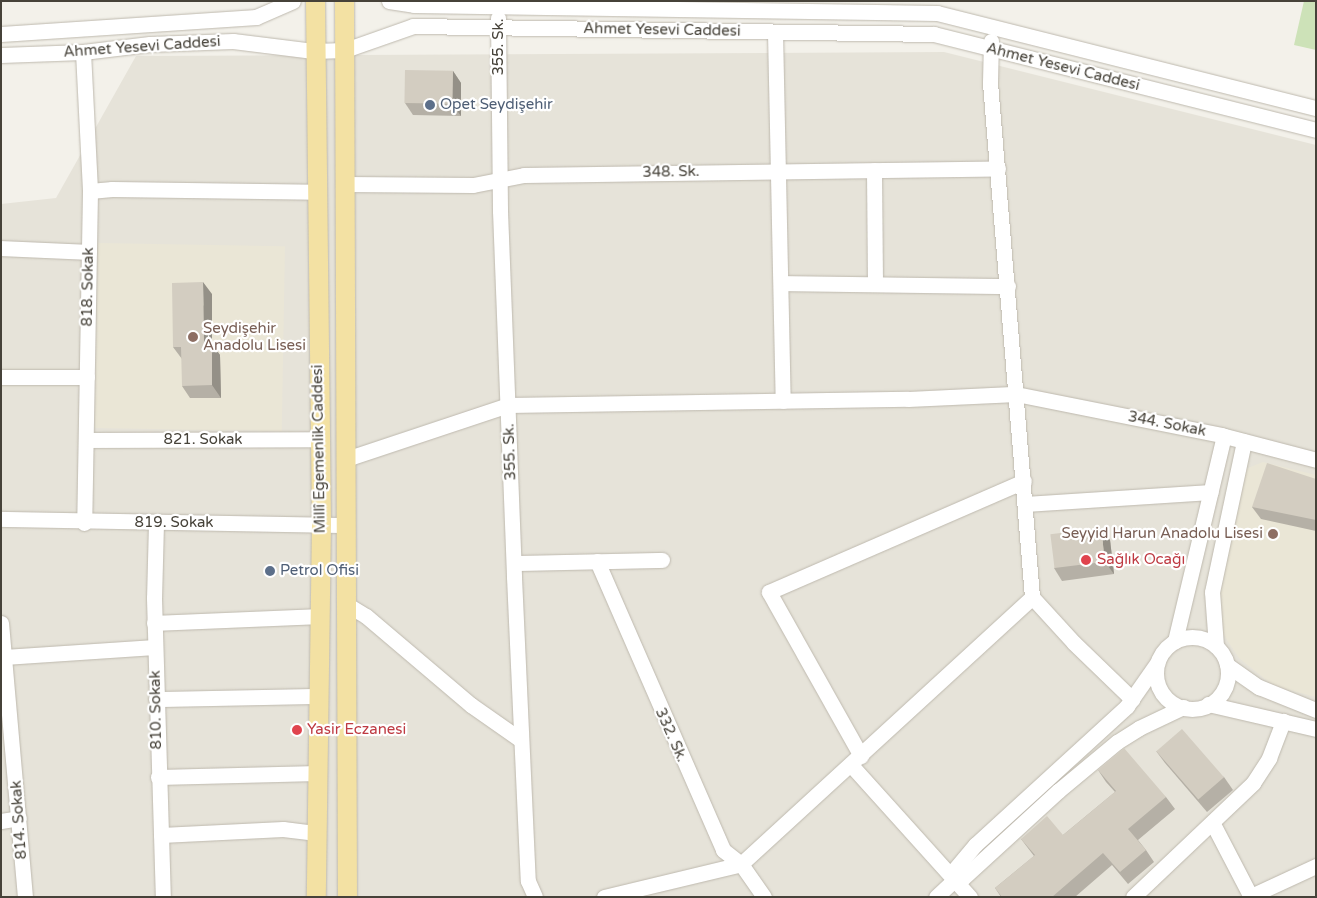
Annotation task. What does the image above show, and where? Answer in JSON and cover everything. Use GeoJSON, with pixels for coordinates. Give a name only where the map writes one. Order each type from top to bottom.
{"type":"FeatureCollection","features":[{"type":"Feature","properties":{"kind":"main road","name":"Millî Egemenlik Caddesi"},"geometry":{"type":"LineString","coordinates":[[315,1],[313,51],[321,523],[316,897]]}},
{"type":"Feature","properties":{"kind":"main road","name":"Millî Egemenlik Caddesi"},"geometry":{"type":"LineString","coordinates":[[344,1],[347,897]]}},
{"type":"Feature","properties":{"kind":"street","name":"Ahmet Yesevi Caddesi"},"geometry":{"type":"LineString","coordinates":[[1,34],[256,17],[293,1]]}},
{"type":"Feature","properties":{"kind":"street","name":"Ahmet Yesevi Caddesi"},"geometry":{"type":"LineString","coordinates":[[389,1],[500,6],[730,5],[937,13],[1316,108]]}},
{"type":"Feature","properties":{"kind":"street","name":"355. Sk."},"geometry":{"type":"LineString","coordinates":[[500,6],[497,28],[514,563],[528,881],[535,897]]}},
{"type":"Feature","properties":{"kind":"street","name":"Ahmet Yesevi Caddesi"},"geometry":{"type":"LineString","coordinates":[[1,55],[83,52],[150,44],[233,41],[313,51],[345,50],[412,26],[934,34],[1316,130]]}},
{"type":"Feature","properties":{"kind":"street"},"geometry":{"type":"LineString","coordinates":[[992,27],[990,83],[1032,597],[1074,643],[1132,699]]}},
{"type":"Feature","properties":{"kind":"street"},"geometry":{"type":"LineString","coordinates":[[775,32],[783,283],[783,401]]}},
{"type":"Feature","properties":{"kind":"street","name":"818. Sokak"},"geometry":{"type":"LineString","coordinates":[[83,52],[90,191],[84,523]]}},
{"type":"Feature","properties":{"kind":"street","name":"348. Sk."},"geometry":{"type":"LineString","coordinates":[[345,184],[473,185],[524,175],[998,168]]}},
{"type":"Feature","properties":{"kind":"street"},"geometry":{"type":"LineString","coordinates":[[874,170],[875,284]]}},
{"type":"Feature","properties":{"kind":"street"},"geometry":{"type":"LineString","coordinates":[[90,191],[112,188],[316,192]]}},
{"type":"Feature","properties":{"kind":"street"},"geometry":{"type":"LineString","coordinates":[[1,248],[89,252]]}},
{"type":"Feature","properties":{"kind":"street"},"geometry":{"type":"LineString","coordinates":[[783,283],[1008,286]]}},
{"type":"Feature","properties":{"kind":"street"},"geometry":{"type":"LineString","coordinates":[[1,377],[87,377]]}},
{"type":"Feature","properties":{"kind":"street","name":"344. Sokak"},"geometry":{"type":"LineString","coordinates":[[346,459],[508,405],[783,401],[1016,394],[1224,436],[1316,460]]}},
{"type":"Feature","properties":{"kind":"street"},"geometry":{"type":"LineString","coordinates":[[1175,641],[1224,436]]}},
{"type":"Feature","properties":{"kind":"street","name":"821. Sokak"},"geometry":{"type":"LineString","coordinates":[[87,440],[319,439]]}},
{"type":"Feature","properties":{"kind":"street"},"geometry":{"type":"LineString","coordinates":[[1244,441],[1212,592],[1216,646],[1227,665],[1259,688],[1316,710]]}},
{"type":"Feature","properties":{"kind":"street"},"geometry":{"type":"LineString","coordinates":[[970,897],[953,881],[856,760],[769,592],[1024,481]]}},
{"type":"Feature","properties":{"kind":"street"},"geometry":{"type":"LineString","coordinates":[[1025,504],[1211,492]]}},
{"type":"Feature","properties":{"kind":"street","name":"819. Sokak"},"geometry":{"type":"LineString","coordinates":[[1,519],[84,523],[321,523],[346,525]]}},
{"type":"Feature","properties":{"kind":"street","name":"810. Sokak"},"geometry":{"type":"LineString","coordinates":[[156,523],[154,623],[163,897]]}},
{"type":"Feature","properties":{"kind":"street"},"geometry":{"type":"LineString","coordinates":[[514,563],[662,560]]}},
{"type":"Feature","properties":{"kind":"street","name":"332. Sk."},"geometry":{"type":"LineString","coordinates":[[597,561],[723,850],[741,864],[764,897]]}},
{"type":"Feature","properties":{"kind":"street"},"geometry":{"type":"LineString","coordinates":[[604,897],[741,864],[1032,597]]}},
{"type":"Feature","properties":{"kind":"street"},"geometry":{"type":"LineString","coordinates":[[346,604],[366,616],[471,706],[521,740]]}},
{"type":"Feature","properties":{"kind":"street"},"geometry":{"type":"LineString","coordinates":[[154,623],[320,616]]}},
{"type":"Feature","properties":{"kind":"street","name":"814. Sokak"},"geometry":{"type":"LineString","coordinates":[[1,623],[25,897]]}},
{"type":"Feature","properties":{"kind":"street"},"geometry":{"type":"LineString","coordinates":[[953,881],[954,870],[975,845],[1054,776],[1132,699],[1158,663],[1164,650],[1175,641],[1196,637],[1216,646]]}},
{"type":"Feature","properties":{"kind":"street"},"geometry":{"type":"LineString","coordinates":[[4,657],[155,647]]}},
{"type":"Feature","properties":{"kind":"street"},"geometry":{"type":"LineString","coordinates":[[1158,663],[1156,677],[1161,691],[1170,701],[1184,707]]}},
{"type":"Feature","properties":{"kind":"street"},"geometry":{"type":"LineString","coordinates":[[1208,704],[1225,686],[1227,665]]}},
{"type":"Feature","properties":{"kind":"street"},"geometry":{"type":"LineString","coordinates":[[156,699],[319,696]]}},
{"type":"Feature","properties":{"kind":"street"},"geometry":{"type":"LineString","coordinates":[[936,897],[953,881],[963,878],[1058,791],[1117,742],[1138,728],[1184,707],[1208,704],[1316,729]]}},
{"type":"Feature","properties":{"kind":"street"},"geometry":{"type":"LineString","coordinates":[[1133,897],[1213,824],[1254,782],[1269,758],[1283,721]]}},
{"type":"Feature","properties":{"kind":"street"},"geometry":{"type":"LineString","coordinates":[[158,777],[318,773]]}},
{"type":"Feature","properties":{"kind":"street"},"geometry":{"type":"LineString","coordinates":[[1,821],[19,818]]}},
{"type":"Feature","properties":{"kind":"street"},"geometry":{"type":"LineString","coordinates":[[1213,824],[1251,897],[1316,866]]}},
{"type":"Feature","properties":{"kind":"street"},"geometry":{"type":"LineString","coordinates":[[161,835],[283,830],[317,833]]}},
{"type":"Feature","properties":{"kind":"shaded area"},"geometry":{"type":"Polygon","coordinates":[[[944,52],[1316,145],[1316,897],[1,897],[1,204],[56,198],[136,56],[944,52]]]}},
{"type":"Feature","properties":{"kind":"shaded area","name":"Seydişehir Anadolu Lisesi"},"geometry":{"type":"Polygon","coordinates":[[[98,243],[285,246],[282,431],[95,428],[98,243]]]}},
{"type":"Feature","properties":{"kind":"shaded area","name":"Seyyid Harun Anadolu Lisesi"},"geometry":{"type":"Polygon","coordinates":[[[1263,462],[1316,475],[1316,697],[1274,686],[1239,658],[1219,628],[1218,592],[1243,470],[1263,462]]]}},
{"type":"Feature","properties":{"kind":"green space"},"geometry":{"type":"Polygon","coordinates":[[[1304,1],[1316,1],[1316,50],[1294,45],[1304,1]]]}},
{"type":"Feature","properties":{"kind":"building"},"geometry":{"type":"Polygon","coordinates":[[[405,70],[453,71],[452,104],[404,103],[405,70]]]}},
{"type":"Feature","properties":{"kind":"building"},"geometry":{"type":"Polygon","coordinates":[[[203,282],[204,343],[212,342],[212,385],[182,386],[181,347],[173,347],[172,283],[203,282]]]}},
{"type":"Feature","properties":{"kind":"building","name":"Seyyid Harun Anadolu Lisesi"},"geometry":{"type":"Polygon","coordinates":[[[1267,463],[1316,479],[1316,520],[1252,507],[1267,463]]]}},
{"type":"Feature","properties":{"kind":"building"},"geometry":{"type":"Polygon","coordinates":[[[1101,528],[1105,562],[1055,568],[1050,534],[1101,528]]]}},
{"type":"Feature","properties":{"kind":"building"},"geometry":{"type":"Polygon","coordinates":[[[1182,729],[1224,777],[1198,800],[1156,751],[1182,729]]]}},
{"type":"Feature","properties":{"kind":"building"},"geometry":{"type":"Polygon","coordinates":[[[1124,748],[1166,797],[1128,829],[1146,850],[1120,872],[1103,853],[1052,897],[1002,897],[995,888],[1035,855],[1021,839],[1047,816],[1063,835],[1116,791],[1098,770],[1124,748]]]}},
{"type":"Feature","properties":{"kind":"place","name":"Opet Seydişehir"},"geometry":{"type":"Point","coordinates":[430,105]}},
{"type":"Feature","properties":{"kind":"place","name":"Seydişehir Anadolu Lisesi"},"geometry":{"type":"Point","coordinates":[193,337]}},
{"type":"Feature","properties":{"kind":"place","name":"Seyyid Harun Anadolu Lisesi"},"geometry":{"type":"Point","coordinates":[1273,534]}},
{"type":"Feature","properties":{"kind":"place","name":"Sağlık Ocağı"},"geometry":{"type":"Point","coordinates":[1086,560]}},
{"type":"Feature","properties":{"kind":"place","name":"Petrol Ofisi"},"geometry":{"type":"Point","coordinates":[270,571]}},
{"type":"Feature","properties":{"kind":"place","name":"Yasir Eczanesi"},"geometry":{"type":"Point","coordinates":[297,730]}}]}
